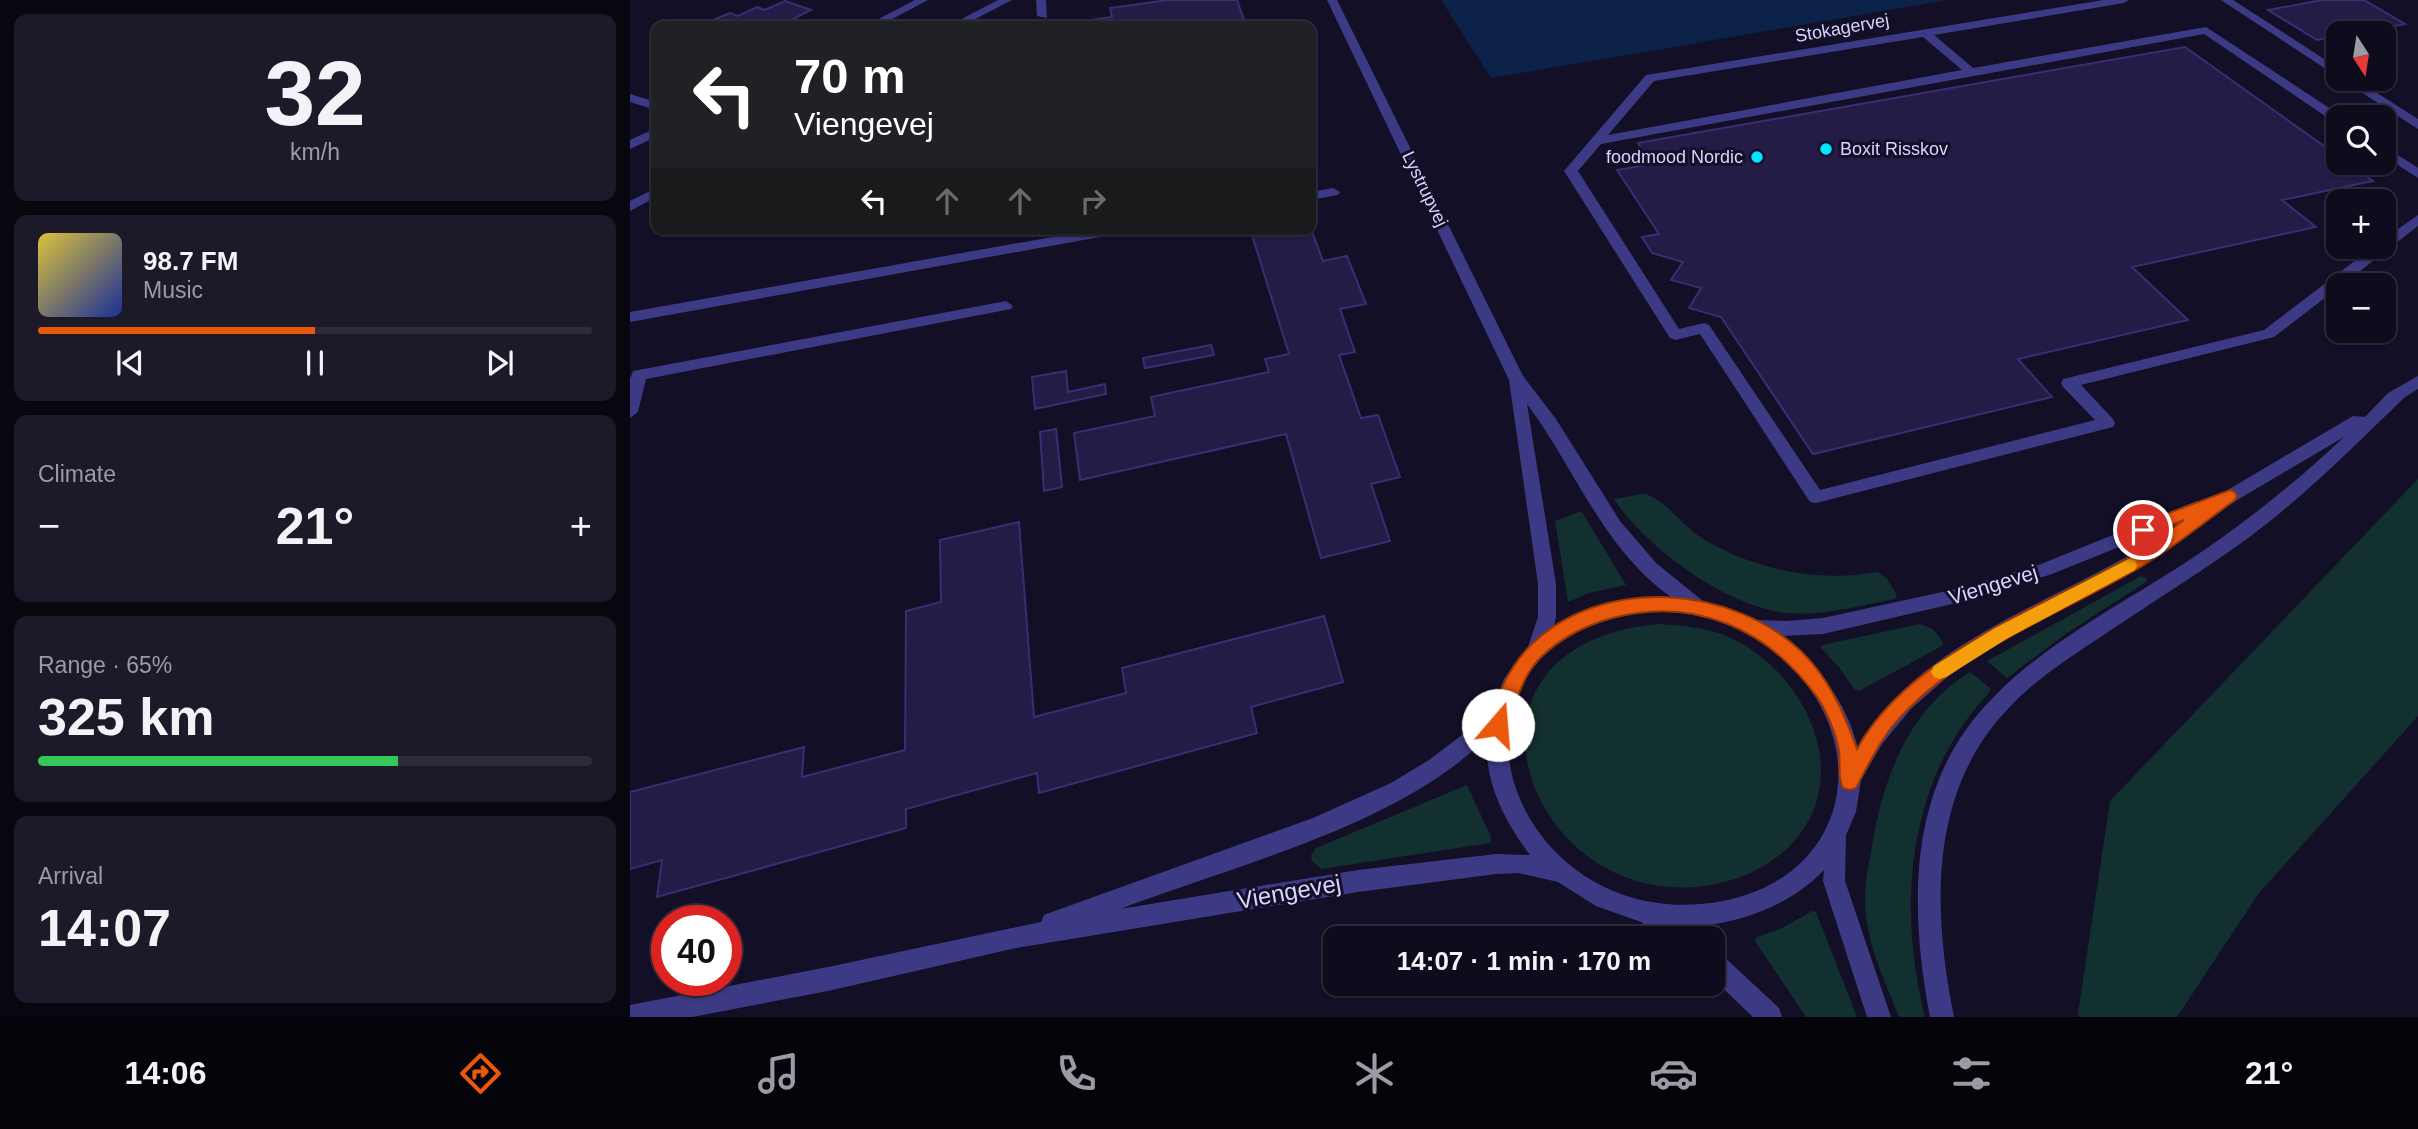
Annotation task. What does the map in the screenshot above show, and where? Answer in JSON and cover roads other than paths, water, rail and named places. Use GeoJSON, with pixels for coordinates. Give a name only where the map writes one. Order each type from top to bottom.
{"type":"FeatureCollection","features":[{"type":"Feature","properties":{"kind":"street"},"geometry":{"type":"LineString","coordinates":[[881,21],[923,0]]}},
{"type":"Feature","properties":{"kind":"street"},"geometry":{"type":"LineString","coordinates":[[964,21],[1007,0]]}},
{"type":"Feature","properties":{"kind":"street"},"geometry":{"type":"LineString","coordinates":[[1041,0],[1043,16]]}},
{"type":"Feature","properties":{"kind":"street","name":"Lystrupvej"},"geometry":{"type":"LineString","coordinates":[[1332,0],[1516,379],[1553,428],[1592,497],[1622,537],[1670,587],[1703,608]]}},
{"type":"Feature","properties":{"kind":"street","name":"Stokagervej"},"geometry":{"type":"LineString","coordinates":[[1597,141],[1650,78],[2124,0]]}},
{"type":"Feature","properties":{"kind":"street"},"geometry":{"type":"LineString","coordinates":[[2226,0],[2326,65]]}},
{"type":"Feature","properties":{"kind":"street"},"geometry":{"type":"LineString","coordinates":[[2326,111],[2206,30],[1597,141],[1571,171],[1675,335],[1704,328],[1816,497],[2107,423],[2069,383],[2269,334],[2366,259]]}},
{"type":"Feature","properties":{"kind":"street"},"geometry":{"type":"LineString","coordinates":[[1924,32],[1971,72]]}},
{"type":"Feature","properties":{"kind":"street"},"geometry":{"type":"LineString","coordinates":[[2366,91],[2418,125]]}},
{"type":"Feature","properties":{"kind":"street"},"geometry":{"type":"LineString","coordinates":[[630,99],[651,105]]}},
{"type":"Feature","properties":{"kind":"street"},"geometry":{"type":"LineString","coordinates":[[630,145],[651,134]]}},
{"type":"Feature","properties":{"kind":"street"},"geometry":{"type":"LineString","coordinates":[[2396,158],[2418,174]]}},
{"type":"Feature","properties":{"kind":"street"},"geometry":{"type":"LineString","coordinates":[[1316,195],[1333,192]]}},
{"type":"Feature","properties":{"kind":"street"},"geometry":{"type":"LineString","coordinates":[[630,207],[651,195]]}},
{"type":"Feature","properties":{"kind":"street"},"geometry":{"type":"LineString","coordinates":[[2396,236],[2418,219]]}},
{"type":"Feature","properties":{"kind":"street"},"geometry":{"type":"LineString","coordinates":[[630,317],[1088,235]]}},
{"type":"Feature","properties":{"kind":"street"},"geometry":{"type":"LineString","coordinates":[[630,412],[639,375],[1006,306]]}},
{"type":"Feature","properties":{"kind":"street","name":"Lystrupvej"},"geometry":{"type":"LineString","coordinates":[[1516,379],[1547,584],[1547,617],[1536,651]]}},
{"type":"Feature","properties":{"kind":"street"},"geometry":{"type":"LineString","coordinates":[[1942,1017],[1933,975],[1929,934],[1931,853],[1939,813],[1950,782],[1979,727],[2011,693],[2073,645],[2262,519],[2410,386]]}},
{"type":"Feature","properties":{"kind":"street","name":"Viengevej"},"geometry":{"type":"LineString","coordinates":[[1850,782],[1865,751],[1885,723],[1903,703],[1944,668],[2020,623],[2143,558],[2230,496],[2319,446],[2410,386]]}},
{"type":"Feature","properties":{"kind":"street","name":"Viengevej"},"geometry":{"type":"LineString","coordinates":[[1746,624],[1805,629],[1871,617],[1965,594],[2046,569],[2230,496]]}},
{"type":"Feature","properties":{"kind":"street"},"geometry":{"type":"LineString","coordinates":[[1663,926],[1634,909],[1596,894],[1563,873],[1522,830],[1505,798],[1496,755],[1502,708],[1519,672],[1536,651],[1577,622],[1609,611],[1660,603],[1703,608],[1746,624],[1780,644],[1797,658],[1825,693],[1848,750],[1850,782],[1834,858],[1834,881],[1879,1017]]}},
{"type":"Feature","properties":{"kind":"street","name":"Viengevej"},"geometry":{"type":"LineString","coordinates":[[1016,937],[1275,843],[1403,787],[1450,758],[1502,708]]}},
{"type":"Feature","properties":{"kind":"street"},"geometry":{"type":"LineString","coordinates":[[1634,909],[1673,917],[1721,912],[1745,906],[1799,879],[1822,857],[1839,830]]}},
{"type":"Feature","properties":{"kind":"street","name":"Viengevej"},"geometry":{"type":"LineString","coordinates":[[630,1017],[828,979],[1016,937],[1435,870],[1518,863],[1563,873]]}},
{"type":"Feature","properties":{"kind":"street"},"geometry":{"type":"LineString","coordinates":[[1725,974],[1770,1017]]}},
{"type":"Feature","properties":{"kind":"water"},"geometry":{"type":"Polygon","coordinates":[[[1441,0],[1949,0],[1491,78],[1441,0]]]}},
{"type":"Feature","properties":{"kind":"place","name":"Boxit Risskov"},"geometry":{"type":"Point","coordinates":[1826,149]}},
{"type":"Feature","properties":{"kind":"place","name":"foodmood Nordic"},"geometry":{"type":"Point","coordinates":[1757,157]}}]}
